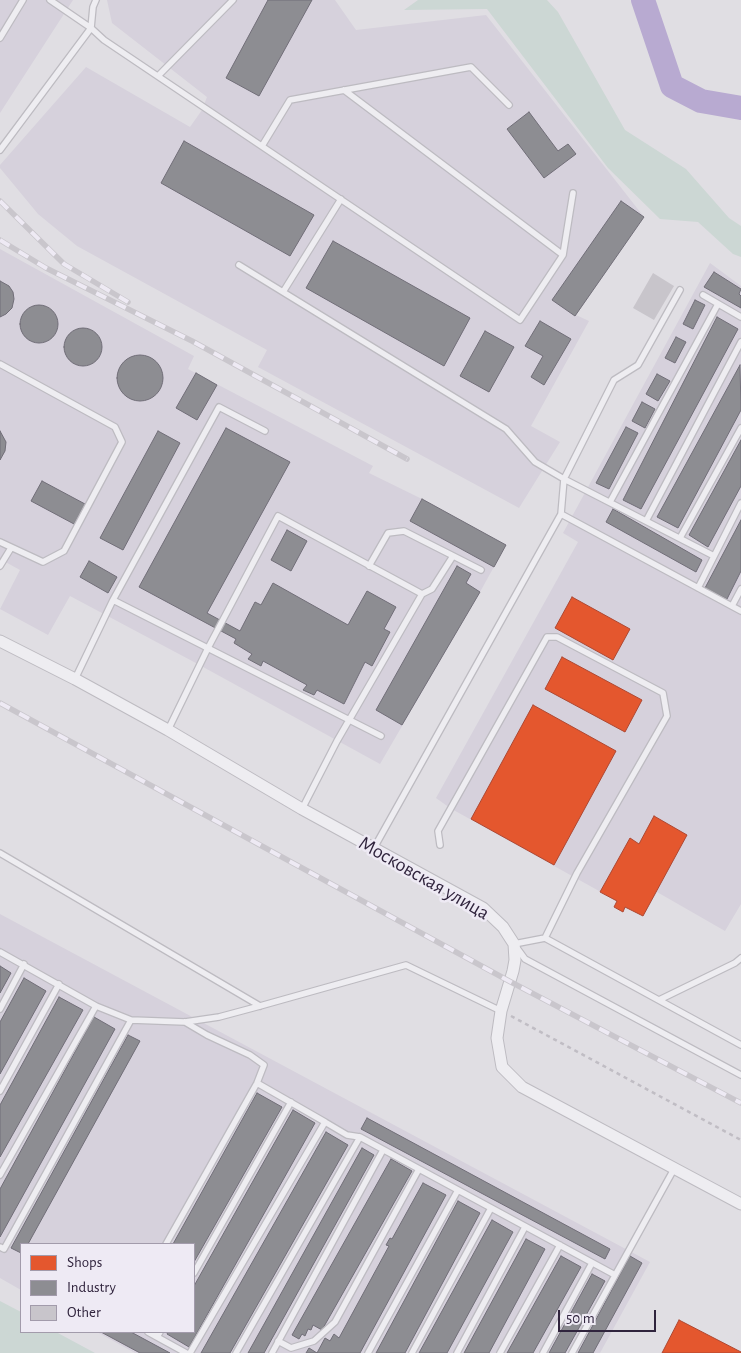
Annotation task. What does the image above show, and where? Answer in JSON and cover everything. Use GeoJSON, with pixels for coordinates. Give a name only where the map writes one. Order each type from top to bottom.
{"type":"FeatureCollection","features":[{"type":"Feature","properties":{"kind":"street","name":"Московская улица"},"geometry":{"type":"LineString","coordinates":[[0,641],[75,679],[168,730],[302,809],[483,908],[503,927],[514,944]]}},
{"type":"Feature","properties":{"kind":"street"},"geometry":{"type":"LineString","coordinates":[[514,944],[513,971],[501,1010],[497,1038],[502,1067],[522,1087],[741,1204]]}},
{"type":"Feature","properties":{"kind":"lane"},"geometry":{"type":"LineString","coordinates":[[0,38],[23,0]]}},
{"type":"Feature","properties":{"kind":"lane"},"geometry":{"type":"LineString","coordinates":[[50,0],[91,28],[104,40],[520,320],[563,254],[573,193]]}},
{"type":"Feature","properties":{"kind":"lane"},"geometry":{"type":"LineString","coordinates":[[0,150],[91,28],[93,7],[96,0]]}},
{"type":"Feature","properties":{"kind":"lane"},"geometry":{"type":"LineString","coordinates":[[158,76],[233,0]]}},
{"type":"Feature","properties":{"kind":"lane"},"geometry":{"type":"LineString","coordinates":[[262,146],[290,100],[471,67],[509,105]]}},
{"type":"Feature","properties":{"kind":"lane"},"geometry":{"type":"LineString","coordinates":[[344,90],[563,254]]}},
{"type":"Feature","properties":{"kind":"lane"},"geometry":{"type":"LineString","coordinates":[[283,292],[341,199]]}},
{"type":"Feature","properties":{"kind":"lane"},"geometry":{"type":"LineString","coordinates":[[239,265],[506,429],[535,462],[564,479],[714,556]]}},
{"type":"Feature","properties":{"kind":"lane"},"geometry":{"type":"LineString","coordinates":[[374,848],[561,514],[564,479],[614,380],[638,365],[680,290]]}},
{"type":"Feature","properties":{"kind":"lane"},"geometry":{"type":"LineString","coordinates":[[703,295],[741,317]]}},
{"type":"Feature","properties":{"kind":"lane"},"geometry":{"type":"LineString","coordinates":[[610,502],[718,304]]}},
{"type":"Feature","properties":{"kind":"lane"},"geometry":{"type":"LineString","coordinates":[[646,520],[741,342]]}},
{"type":"Feature","properties":{"kind":"lane"},"geometry":{"type":"LineString","coordinates":[[0,364],[114,427],[122,442],[64,551],[43,562],[0,542]]}},
{"type":"Feature","properties":{"kind":"lane"},"geometry":{"type":"LineString","coordinates":[[75,679],[114,600],[219,407],[265,431]]}},
{"type":"Feature","properties":{"kind":"lane"},"geometry":{"type":"LineString","coordinates":[[680,538],[741,428]]}},
{"type":"Feature","properties":{"kind":"lane"},"geometry":{"type":"LineString","coordinates":[[698,588],[741,503]]}},
{"type":"Feature","properties":{"kind":"lane"},"geometry":{"type":"LineString","coordinates":[[561,514],[741,611]]}},
{"type":"Feature","properties":{"kind":"lane"},"geometry":{"type":"LineString","coordinates":[[168,730],[208,648],[278,516],[422,594]]}},
{"type":"Feature","properties":{"kind":"lane"},"geometry":{"type":"LineString","coordinates":[[369,566],[388,533],[404,531],[481,570]]}},
{"type":"Feature","properties":{"kind":"lane"},"geometry":{"type":"LineString","coordinates":[[0,566],[11,548]]}},
{"type":"Feature","properties":{"kind":"lane"},"geometry":{"type":"LineString","coordinates":[[302,809],[349,721],[422,594],[432,589],[453,556]]}},
{"type":"Feature","properties":{"kind":"lane"},"geometry":{"type":"LineString","coordinates":[[732,606],[741,589]]}},
{"type":"Feature","properties":{"kind":"lane"},"geometry":{"type":"LineString","coordinates":[[114,600],[381,736]]}},
{"type":"Feature","properties":{"kind":"lane"},"geometry":{"type":"LineString","coordinates":[[440,845],[438,831],[547,637],[557,637],[663,693],[667,716],[576,873],[545,938]]}},
{"type":"Feature","properties":{"kind":"lane"},"geometry":{"type":"LineString","coordinates":[[0,853],[260,1006]]}},
{"type":"Feature","properties":{"kind":"lane"},"geometry":{"type":"LineString","coordinates":[[741,1044],[545,938],[514,944],[525,959],[741,1075]]}},
{"type":"Feature","properties":{"kind":"lane"},"geometry":{"type":"LineString","coordinates":[[0,952],[96,1006],[131,1020],[185,1022],[219,1017],[406,965],[501,1010]]}},
{"type":"Feature","properties":{"kind":"lane"},"geometry":{"type":"LineString","coordinates":[[659,1000],[735,963],[741,958]]}},
{"type":"Feature","properties":{"kind":"lane"},"geometry":{"type":"LineString","coordinates":[[0,1009],[24,964]]}},
{"type":"Feature","properties":{"kind":"lane"},"geometry":{"type":"LineString","coordinates":[[0,1091],[59,984]]}},
{"type":"Feature","properties":{"kind":"lane"},"geometry":{"type":"LineString","coordinates":[[0,1175],[96,1006]]}},
{"type":"Feature","properties":{"kind":"lane"},"geometry":{"type":"LineString","coordinates":[[0,1247],[4,1249],[131,1020]]}},
{"type":"Feature","properties":{"kind":"lane"},"geometry":{"type":"LineString","coordinates":[[167,1243],[257,1083],[264,1065],[250,1055],[207,1035],[185,1022]]}},
{"type":"Feature","properties":{"kind":"lane"},"geometry":{"type":"LineString","coordinates":[[257,1083],[347,1135],[360,1137],[615,1275]]}},
{"type":"Feature","properties":{"kind":"lane"},"geometry":{"type":"LineString","coordinates":[[195,1270],[291,1102]]}},
{"type":"Feature","properties":{"kind":"lane"},"geometry":{"type":"LineString","coordinates":[[190,1353],[325,1122]]}},
{"type":"Feature","properties":{"kind":"lane"},"geometry":{"type":"LineString","coordinates":[[236,1353],[360,1137]]}},
{"type":"Feature","properties":{"kind":"lane"},"geometry":{"type":"LineString","coordinates":[[272,1353],[383,1150]]}},
{"type":"Feature","properties":{"kind":"lane"},"geometry":{"type":"LineString","coordinates":[[278,1341],[291,1348],[314,1341],[335,1322],[419,1169]]}},
{"type":"Feature","properties":{"kind":"lane"},"geometry":{"type":"LineString","coordinates":[[572,1353],[674,1169]]}},
{"type":"Feature","properties":{"kind":"lane"},"geometry":{"type":"LineString","coordinates":[[368,1353],[458,1190]]}},
{"type":"Feature","properties":{"kind":"lane"},"geometry":{"type":"LineString","coordinates":[[412,1353],[491,1208]]}},
{"type":"Feature","properties":{"kind":"lane"},"geometry":{"type":"LineString","coordinates":[[457,1353],[525,1227]]}},
{"type":"Feature","properties":{"kind":"lane"},"geometry":{"type":"LineString","coordinates":[[500,1353],[560,1245]]}},
{"type":"Feature","properties":{"kind":"lane"},"geometry":{"type":"LineString","coordinates":[[543,1353],[592,1263]]}},
{"type":"Feature","properties":{"kind":"lane"},"geometry":{"type":"LineString","coordinates":[[159,1334],[186,1353]]}},
{"type":"Feature","properties":{"kind":"path"},"geometry":{"type":"LineString","coordinates":[[501,1010],[741,1140]]}},
{"type":"Feature","properties":{"kind":"shaded area"},"geometry":{"type":"Polygon","coordinates":[[[0,0],[73,0],[0,113],[0,0]]]}},
{"type":"Feature","properties":{"kind":"shaded area"},"geometry":{"type":"Polygon","coordinates":[[[107,0],[335,0],[356,30],[486,15],[644,217],[576,315],[589,321],[531,426],[560,442],[519,508],[258,367],[267,350],[77,246],[38,214],[0,168],[0,165],[86,67],[190,127],[202,110],[207,97],[112,23],[107,0]]]}},
{"type":"Feature","properties":{"kind":"shaded area"},"geometry":{"type":"Polygon","coordinates":[[[418,0],[547,0],[558,12],[625,130],[686,169],[729,218],[741,226],[741,257],[733,254],[698,222],[660,219],[608,168],[487,9],[404,10],[418,0]]]}},
{"type":"Feature","properties":{"kind":"shaded area"},"geometry":{"type":"Polygon","coordinates":[[[0,249],[194,356],[188,369],[373,466],[369,473],[422,499],[506,545],[380,764],[70,596],[48,635],[0,609],[20,570],[0,559],[0,249]]]}},
{"type":"Feature","properties":{"kind":"shaded area"},"geometry":{"type":"Polygon","coordinates":[[[710,263],[741,286],[741,904],[725,931],[657,892],[643,916],[626,907],[623,912],[617,901],[450,808],[436,798],[578,542],[563,533],[710,263]]]}},
{"type":"Feature","properties":{"kind":"shaded area"},"geometry":{"type":"Polygon","coordinates":[[[0,914],[650,1262],[600,1353],[135,1353],[99,1333],[195,1333],[195,1243],[20,1243],[20,1289],[0,1278],[0,914]]]}},
{"type":"Feature","properties":{"kind":"shaded area"},"geometry":{"type":"Polygon","coordinates":[[[0,1301],[20,1311],[20,1333],[58,1333],[95,1353],[0,1353],[0,1301]]]}},
{"type":"Feature","properties":{"kind":"building: Shops"},"geometry":{"type":"Polygon","coordinates":[[[572,597],[630,629],[613,660],[555,628],[572,597]]]}},
{"type":"Feature","properties":{"kind":"building: Shops"},"geometry":{"type":"Polygon","coordinates":[[[562,657],[642,700],[625,732],[545,689],[562,657]]]}},
{"type":"Feature","properties":{"kind":"building: Shops"},"geometry":{"type":"Polygon","coordinates":[[[533,705],[616,751],[554,865],[471,819],[533,705]]]}},
{"type":"Feature","properties":{"kind":"building: Shops"},"geometry":{"type":"Polygon","coordinates":[[[654,816],[687,835],[643,916],[625,907],[623,912],[614,907],[617,901],[600,892],[630,838],[639,844],[654,816]]]}},
{"type":"Feature","properties":{"kind":"building: Shops"},"geometry":{"type":"Polygon","coordinates":[[[679,1320],[741,1352],[741,1353],[662,1353],[679,1320]]]}},
{"type":"Feature","properties":{"kind":"building: Industry"},"geometry":{"type":"Polygon","coordinates":[[[268,0],[312,0],[259,96],[226,78],[268,0]]]}},
{"type":"Feature","properties":{"kind":"building: Industry"},"geometry":{"type":"Polygon","coordinates":[[[529,112],[558,151],[568,144],[576,154],[544,178],[507,129],[529,112]]]}},
{"type":"Feature","properties":{"kind":"building: Industry"},"geometry":{"type":"Polygon","coordinates":[[[184,141],[314,215],[290,256],[161,183],[184,141]]]}},
{"type":"Feature","properties":{"kind":"building: Industry"},"geometry":{"type":"Polygon","coordinates":[[[621,201],[644,217],[575,316],[552,300],[621,201]]]}},
{"type":"Feature","properties":{"kind":"building: Industry"},"geometry":{"type":"Polygon","coordinates":[[[333,241],[470,318],[444,366],[306,288],[333,241]]]}},
{"type":"Feature","properties":{"kind":"building: Industry"},"geometry":{"type":"Polygon","coordinates":[[[714,272],[741,289],[739,294],[741,296],[741,308],[704,287],[714,272]]]}},
{"type":"Feature","properties":{"kind":"building: Industry"},"geometry":{"type":"Polygon","coordinates":[[[0,281],[9,286],[13,292],[14,299],[12,308],[0,317],[0,281]]]}},
{"type":"Feature","properties":{"kind":"building: Industry"},"geometry":{"type":"Polygon","coordinates":[[[695,300],[705,305],[693,329],[683,324],[695,300]]]}},
{"type":"Feature","properties":{"kind":"building: Industry"},"geometry":{"type":"Polygon","coordinates":[[[39,305],[53,310],[58,324],[53,338],[39,343],[25,338],[20,324],[25,310],[39,305]]]}},
{"type":"Feature","properties":{"kind":"building: Industry"},"geometry":{"type":"Polygon","coordinates":[[[717,317],[738,329],[641,509],[623,500],[717,317]]]}},
{"type":"Feature","properties":{"kind":"building: Industry"},"geometry":{"type":"Polygon","coordinates":[[[540,321],[571,339],[544,385],[531,377],[543,356],[525,346],[540,321]]]}},
{"type":"Feature","properties":{"kind":"building: Industry"},"geometry":{"type":"Polygon","coordinates":[[[83,328],[97,333],[102,347],[97,361],[83,366],[69,361],[64,347],[69,333],[83,328]]]}},
{"type":"Feature","properties":{"kind":"building: Industry"},"geometry":{"type":"Polygon","coordinates":[[[485,331],[514,347],[489,392],[460,376],[485,331]]]}},
{"type":"Feature","properties":{"kind":"building: Industry"},"geometry":{"type":"Polygon","coordinates":[[[676,337],[686,342],[675,363],[665,358],[676,337]]]}},
{"type":"Feature","properties":{"kind":"building: Industry"},"geometry":{"type":"Polygon","coordinates":[[[140,355],[153,359],[159,365],[163,378],[159,391],[153,397],[140,401],[127,397],[121,391],[117,378],[121,365],[127,359],[140,355]]]}},
{"type":"Feature","properties":{"kind":"building: Industry"},"geometry":{"type":"Polygon","coordinates":[[[740,365],[741,410],[678,528],[657,517],[740,365]]]}},
{"type":"Feature","properties":{"kind":"building: Industry"},"geometry":{"type":"Polygon","coordinates":[[[196,373],[217,385],[197,420],[176,408],[196,373]]]}},
{"type":"Feature","properties":{"kind":"building: Industry"},"geometry":{"type":"Polygon","coordinates":[[[657,374],[670,381],[658,401],[646,394],[657,374]]]}},
{"type":"Feature","properties":{"kind":"building: Industry"},"geometry":{"type":"Polygon","coordinates":[[[642,402],[655,409],[645,428],[632,421],[642,402]]]}},
{"type":"Feature","properties":{"kind":"building: Industry"},"geometry":{"type":"Polygon","coordinates":[[[626,427],[638,433],[609,489],[596,483],[626,427]]]}},
{"type":"Feature","properties":{"kind":"building: Industry"},"geometry":{"type":"Polygon","coordinates":[[[226,428],[290,462],[207,613],[240,631],[255,602],[261,605],[273,583],[348,625],[367,591],[396,607],[384,629],[390,632],[372,666],[365,662],[344,704],[317,690],[314,695],[303,690],[307,685],[263,661],[261,666],[248,659],[252,654],[234,643],[236,639],[139,587],[226,428]]]}},
{"type":"Feature","properties":{"kind":"building: Industry"},"geometry":{"type":"Polygon","coordinates":[[[0,431],[6,442],[5,451],[0,460],[0,431]]]}},
{"type":"Feature","properties":{"kind":"building: Industry"},"geometry":{"type":"Polygon","coordinates":[[[158,431],[180,443],[123,550],[100,538],[158,431]]]}},
{"type":"Feature","properties":{"kind":"building: Industry"},"geometry":{"type":"Polygon","coordinates":[[[741,440],[741,486],[708,547],[689,535],[741,440]]]}},
{"type":"Feature","properties":{"kind":"building: Industry"},"geometry":{"type":"Polygon","coordinates":[[[42,481],[85,504],[74,524],[31,501],[42,481]]]}},
{"type":"Feature","properties":{"kind":"building: Industry"},"geometry":{"type":"Polygon","coordinates":[[[422,499],[506,545],[494,567],[410,521],[422,499]]]}},
{"type":"Feature","properties":{"kind":"building: Industry"},"geometry":{"type":"Polygon","coordinates":[[[613,509],[702,560],[696,572],[606,522],[613,509]]]}},
{"type":"Feature","properties":{"kind":"building: Industry"},"geometry":{"type":"Polygon","coordinates":[[[741,520],[741,571],[727,599],[705,588],[741,520]]]}},
{"type":"Feature","properties":{"kind":"building: Industry"},"geometry":{"type":"Polygon","coordinates":[[[287,530],[307,541],[291,571],[271,560],[287,530]]]}},
{"type":"Feature","properties":{"kind":"building: Industry"},"geometry":{"type":"Polygon","coordinates":[[[89,561],[117,577],[108,593],[80,577],[89,561]]]}},
{"type":"Feature","properties":{"kind":"building: Industry"},"geometry":{"type":"Polygon","coordinates":[[[457,566],[471,574],[466,583],[480,592],[402,725],[376,710],[457,566]]]}},
{"type":"Feature","properties":{"kind":"building: Industry"},"geometry":{"type":"Polygon","coordinates":[[[0,966],[11,973],[0,993],[0,966]]]}},
{"type":"Feature","properties":{"kind":"building: Industry"},"geometry":{"type":"Polygon","coordinates":[[[24,978],[46,991],[0,1074],[0,1022],[24,978]]]}},
{"type":"Feature","properties":{"kind":"building: Industry"},"geometry":{"type":"Polygon","coordinates":[[[59,997],[83,1010],[0,1157],[0,1105],[59,997]]]}},
{"type":"Feature","properties":{"kind":"building: Industry"},"geometry":{"type":"Polygon","coordinates":[[[94,1017],[115,1029],[0,1237],[0,1189],[94,1017]]]}},
{"type":"Feature","properties":{"kind":"building: Industry"},"geometry":{"type":"Polygon","coordinates":[[[128,1035],[140,1041],[29,1243],[20,1243],[20,1252],[11,1248],[128,1035]]]}},
{"type":"Feature","properties":{"kind":"building: Industry"},"geometry":{"type":"Polygon","coordinates":[[[257,1093],[282,1107],[195,1260],[195,1243],[174,1243],[257,1093]]]}},
{"type":"Feature","properties":{"kind":"building: Industry"},"geometry":{"type":"Polygon","coordinates":[[[293,1110],[315,1123],[189,1347],[167,1334],[195,1333],[195,1284],[293,1110]]]}},
{"type":"Feature","properties":{"kind":"building: Industry"},"geometry":{"type":"Polygon","coordinates":[[[367,1118],[610,1249],[605,1259],[361,1129],[367,1118]]]}},
{"type":"Feature","properties":{"kind":"building: Industry"},"geometry":{"type":"Polygon","coordinates":[[[326,1132],[348,1145],[230,1353],[201,1353],[326,1132]]]}},
{"type":"Feature","properties":{"kind":"building: Industry"},"geometry":{"type":"Polygon","coordinates":[[[362,1148],[374,1155],[264,1353],[248,1353],[362,1148]]]}},
{"type":"Feature","properties":{"kind":"building: Industry"},"geometry":{"type":"Polygon","coordinates":[[[391,1159],[412,1171],[322,1330],[313,1325],[311,1330],[308,1329],[305,1336],[302,1334],[299,1339],[292,1335],[391,1159]]]}},
{"type":"Feature","properties":{"kind":"building: Industry"},"geometry":{"type":"Polygon","coordinates":[[[423,1183],[446,1195],[360,1353],[317,1353],[325,1338],[330,1341],[334,1334],[339,1338],[389,1246],[386,1245],[390,1238],[392,1239],[423,1183]]]}},
{"type":"Feature","properties":{"kind":"building: Industry"},"geometry":{"type":"Polygon","coordinates":[[[458,1201],[480,1213],[405,1353],[376,1353],[458,1201]]]}},
{"type":"Feature","properties":{"kind":"building: Industry"},"geometry":{"type":"Polygon","coordinates":[[[492,1220],[513,1232],[447,1353],[419,1353],[492,1220]]]}},
{"type":"Feature","properties":{"kind":"building: Industry"},"geometry":{"type":"Polygon","coordinates":[[[526,1239],[545,1249],[489,1353],[464,1353],[526,1239]]]}},
{"type":"Feature","properties":{"kind":"building: Industry"},"geometry":{"type":"Polygon","coordinates":[[[561,1256],[581,1267],[533,1353],[507,1353],[561,1256]]]}},
{"type":"Feature","properties":{"kind":"building: Industry"},"geometry":{"type":"Polygon","coordinates":[[[630,1256],[642,1263],[593,1353],[578,1353],[630,1256]]]}},
{"type":"Feature","properties":{"kind":"building: Industry"},"geometry":{"type":"Polygon","coordinates":[[[592,1274],[605,1281],[565,1353],[549,1353],[592,1274]]]}},
{"type":"Feature","properties":{"kind":"building: Industry"},"geometry":{"type":"Polygon","coordinates":[[[103,1333],[133,1333],[170,1353],[140,1353],[103,1333]]]}},
{"type":"Feature","properties":{"kind":"building: Industry"},"geometry":{"type":"Polygon","coordinates":[[[309,1348],[317,1353],[306,1353],[309,1348]]]}},
{"type":"Feature","properties":{"kind":"building: Other"},"geometry":{"type":"Polygon","coordinates":[[[653,273],[674,286],[654,320],[633,308],[653,273]]]}},
{"type":"Feature","properties":{"kind":"waterway"},"geometry":{"type":"LineString","coordinates":[[643,0],[672,86],[701,101],[741,108]]}},
{"type":"Feature","properties":{"kind":"railway"},"geometry":{"type":"LineString","coordinates":[[0,201],[64,264],[128,302]]}},
{"type":"Feature","properties":{"kind":"railway"},"geometry":{"type":"LineString","coordinates":[[0,240],[46,268],[192,341],[407,459]]}},
{"type":"Feature","properties":{"kind":"railway"},"geometry":{"type":"LineString","coordinates":[[0,703],[509,981],[741,1103]]}}]}
